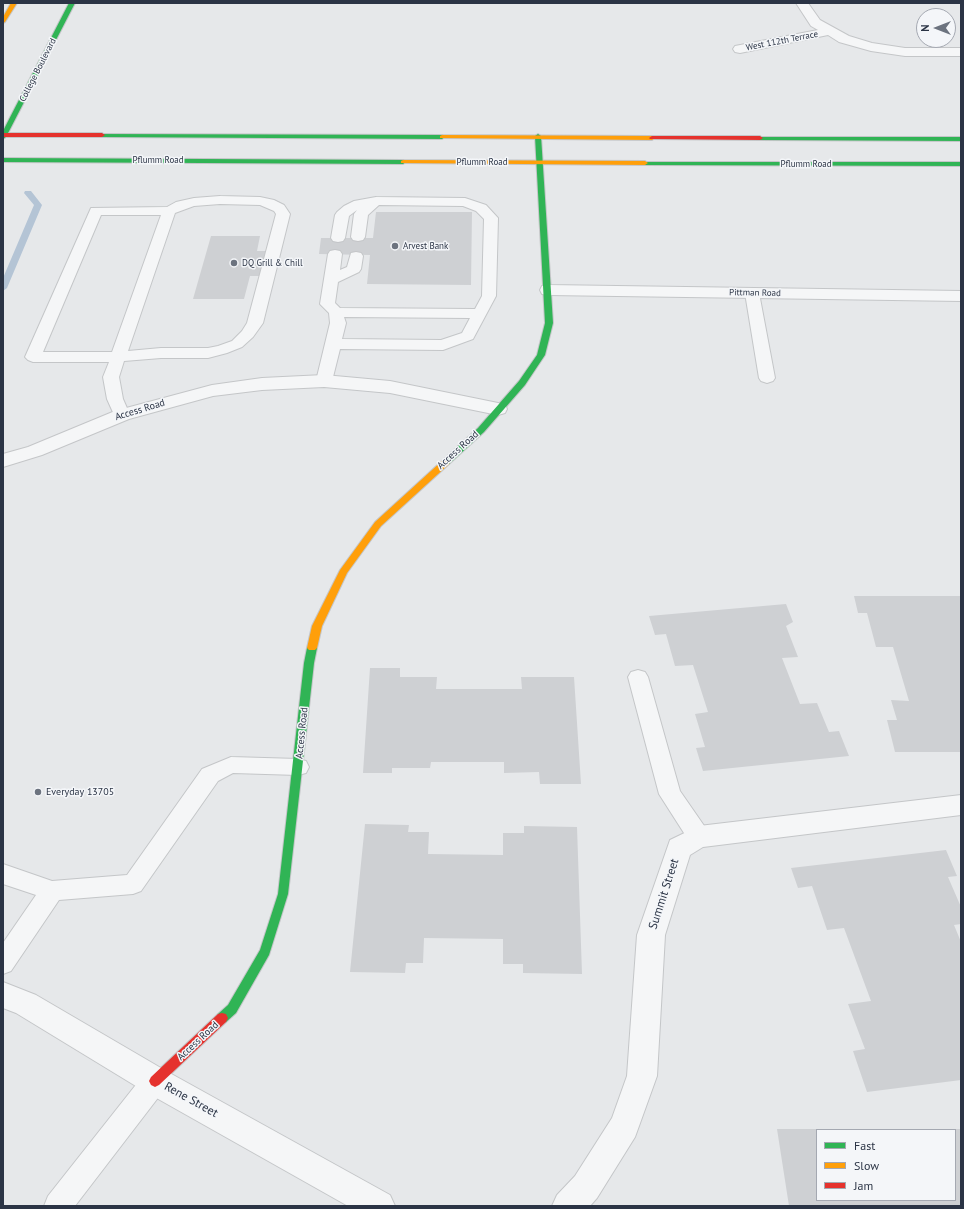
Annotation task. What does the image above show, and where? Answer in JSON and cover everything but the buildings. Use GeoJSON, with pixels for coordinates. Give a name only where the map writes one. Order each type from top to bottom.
{"type":"FeatureCollection","features":[{"type":"Feature","properties":{"kind":"main road"},"geometry":{"type":"LineString","coordinates":[[3,21],[14,3]]}},
{"type":"Feature","properties":{"kind":"main road","name":"College Boulevard"},"geometry":{"type":"LineString","coordinates":[[3,136],[72,3]]}},
{"type":"Feature","properties":{"kind":"main road"},"geometry":{"type":"LineString","coordinates":[[3,136],[538,136],[961,139]]}},
{"type":"Feature","properties":{"kind":"main road","name":"Access Road"},"geometry":{"type":"LineString","coordinates":[[156,1080],[232,1009],[265,951],[284,894],[309,663],[318,626],[343,572],[378,524],[481,430],[522,383],[541,355],[549,323],[538,136]]}},
{"type":"Feature","properties":{"kind":"main road","name":"Pflumm Road"},"geometry":{"type":"LineString","coordinates":[[3,160],[961,164]]}},
{"type":"Feature","properties":{"kind":"street","name":"West 112th Terrace"},"geometry":{"type":"LineString","coordinates":[[802,3],[815,23],[831,31]]}},
{"type":"Feature","properties":{"kind":"street","name":"West 112th Terrace"},"geometry":{"type":"LineString","coordinates":[[740,49],[831,31]]}},
{"type":"Feature","properties":{"kind":"street"},"geometry":{"type":"LineString","coordinates":[[831,31],[844,39],[871,47],[905,52],[961,52]]}},
{"type":"Feature","properties":{"kind":"street","name":"Pittman Road"},"geometry":{"type":"LineString","coordinates":[[548,290],[961,296]]}},
{"type":"Feature","properties":{"kind":"street","name":"Access Road"},"geometry":{"type":"LineString","coordinates":[[3,461],[35,452],[122,415],[212,391],[262,384],[324,382],[390,387],[498,409]]}},
{"type":"Feature","properties":{"kind":"street","name":"Summit Street"},"geometry":{"type":"LineString","coordinates":[[568,1206],[586,1187],[624,1126],[642,1076],[651,935],[679,848],[699,837],[961,805]]}},
{"type":"Feature","properties":{"kind":"street","name":"Rene Street"},"geometry":{"type":"LineString","coordinates":[[3,995],[26,1004],[156,1080],[379,1206]]}},
{"type":"Feature","properties":{"kind":"lane"},"geometry":{"type":"LineString","coordinates":[[220,200],[260,201],[269,203],[279,208],[283,214],[255,323],[248,334],[237,344],[222,350],[208,353],[162,353],[118,357],[33,357],[96,211],[169,211],[181,205],[194,202],[220,200]]}},
{"type":"Feature","properties":{"kind":"lane"},"geometry":{"type":"LineString","coordinates":[[358,237],[361,214],[368,206],[376,201]]}},
{"type":"Feature","properties":{"kind":"lane"},"geometry":{"type":"LineString","coordinates":[[333,344],[443,345],[468,336],[489,296],[491,218],[481,208],[465,202],[376,201],[359,204],[349,209],[342,215],[338,238]]}},
{"type":"Feature","properties":{"kind":"lane"},"geometry":{"type":"LineString","coordinates":[[122,415],[115,399],[111,377],[169,211]]}},
{"type":"Feature","properties":{"kind":"lane"},"geometry":{"type":"LineString","coordinates":[[324,382],[338,323],[336,312],[327,304],[335,254]]}},
{"type":"Feature","properties":{"kind":"lane"},"geometry":{"type":"LineString","coordinates":[[331,280],[354,269],[356,256]]}},
{"type":"Feature","properties":{"kind":"lane"},"geometry":{"type":"LineString","coordinates":[[752,293],[767,378]]}},
{"type":"Feature","properties":{"kind":"lane"},"geometry":{"type":"LineString","coordinates":[[336,312],[480,314]]}},
{"type":"Feature","properties":{"kind":"lane"},"geometry":{"type":"LineString","coordinates":[[638,677],[670,794],[699,837]]}},
{"type":"Feature","properties":{"kind":"lane"},"geometry":{"type":"LineString","coordinates":[[3,874],[52,890],[133,884],[210,775],[231,765],[298,767]]}},
{"type":"Feature","properties":{"kind":"lane"},"geometry":{"type":"LineString","coordinates":[[3,963],[52,890]]}},
{"type":"Feature","properties":{"kind":"lane"},"geometry":{"type":"LineString","coordinates":[[58,1206],[156,1080]]}},
{"type":"Feature","properties":{"kind":"waterway"},"geometry":{"type":"LineString","coordinates":[[3,288],[38,205],[28,193]]}},
{"type":"Feature","properties":{"kind":"traffic: fast"},"geometry":{"type":"LineString","coordinates":[[3,137],[72,3]]}},
{"type":"Feature","properties":{"kind":"traffic: fast"},"geometry":{"type":"LineString","coordinates":[[102,135],[442,137]]}},
{"type":"Feature","properties":{"kind":"traffic: fast"},"geometry":{"type":"LineString","coordinates":[[446,462],[481,430],[522,383],[541,355],[549,323],[538,136]]}},
{"type":"Feature","properties":{"kind":"traffic: fast"},"geometry":{"type":"LineString","coordinates":[[760,138],[961,139]]}},
{"type":"Feature","properties":{"kind":"traffic: fast"},"geometry":{"type":"LineString","coordinates":[[3,160],[403,162]]}},
{"type":"Feature","properties":{"kind":"traffic: fast"},"geometry":{"type":"LineString","coordinates":[[645,163],[961,164]]}},
{"type":"Feature","properties":{"kind":"traffic: fast"},"geometry":{"type":"LineString","coordinates":[[222,1018],[232,1009],[265,951],[283,894],[309,663],[312,648]]}},
{"type":"Feature","properties":{"kind":"traffic: slow"},"geometry":{"type":"LineString","coordinates":[[3,21],[14,3]]}},
{"type":"Feature","properties":{"kind":"traffic: slow"},"geometry":{"type":"LineString","coordinates":[[442,137],[652,138]]}},
{"type":"Feature","properties":{"kind":"traffic: slow"},"geometry":{"type":"LineString","coordinates":[[403,162],[645,163]]}},
{"type":"Feature","properties":{"kind":"traffic: slow"},"geometry":{"type":"LineString","coordinates":[[312,648],[317,626],[343,572],[378,524],[446,462]]}},
{"type":"Feature","properties":{"kind":"traffic: jam"},"geometry":{"type":"LineString","coordinates":[[3,135],[102,135]]}},
{"type":"Feature","properties":{"kind":"traffic: jam"},"geometry":{"type":"LineString","coordinates":[[652,138],[760,138]]}},
{"type":"Feature","properties":{"kind":"traffic: jam"},"geometry":{"type":"LineString","coordinates":[[155,1081],[222,1018]]}},
{"type":"Feature","properties":{"kind":"place","name":"Arvest Bank"},"geometry":{"type":"Point","coordinates":[395,246]}},
{"type":"Feature","properties":{"kind":"place","name":"DQ Grill & Chill"},"geometry":{"type":"Point","coordinates":[234,263]}},
{"type":"Feature","properties":{"kind":"place","name":"Everyday 13705"},"geometry":{"type":"Point","coordinates":[38,792]}}]}
